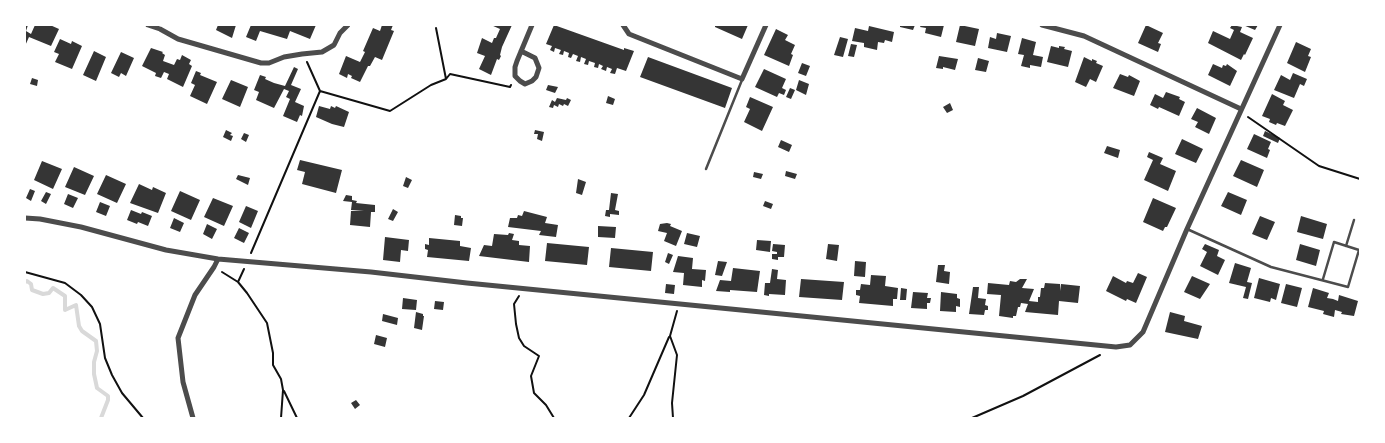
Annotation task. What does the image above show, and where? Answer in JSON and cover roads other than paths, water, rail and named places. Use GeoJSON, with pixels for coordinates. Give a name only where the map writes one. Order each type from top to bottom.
{"type":"FeatureCollection","features":[{"type":"Feature","properties":{"kind":"street"},"geometry":{"type":"LineString","coordinates":[[148,25],[178,39],[252,62],[270,62],[284,57],[322,52],[334,45],[340,33],[348,25]]}},
{"type":"Feature","properties":{"kind":"street"},"geometry":{"type":"LineString","coordinates":[[521,51],[536,58],[539,68],[536,77],[530,83],[525,84],[515,76],[514,68],[521,51],[532,25]]}},
{"type":"Feature","properties":{"kind":"street"},"geometry":{"type":"LineString","coordinates":[[623,25],[629,34],[742,78],[766,25]]}},
{"type":"Feature","properties":{"kind":"street"},"geometry":{"type":"LineString","coordinates":[[1042,25],[1084,36],[1241,110]]}},
{"type":"Feature","properties":{"kind":"street"},"geometry":{"type":"LineString","coordinates":[[25,218],[73,225],[166,250],[218,259],[370,272],[523,289],[1116,347],[1130,345],[1143,332],[1280,25]]}},
{"type":"Feature","properties":{"kind":"street"},"geometry":{"type":"LineString","coordinates":[[193,418],[183,382],[178,338],[195,295],[218,259]]}},
{"type":"Feature","properties":{"kind":"lane"},"geometry":{"type":"LineString","coordinates":[[706,170],[742,78]]}},
{"type":"Feature","properties":{"kind":"lane"},"geometry":{"type":"LineString","coordinates":[[1346,246],[1354,220]]}},
{"type":"Feature","properties":{"kind":"lane"},"geometry":{"type":"LineString","coordinates":[[1187,230],[1271,267],[1348,287],[1359,250],[1334,242],[1323,279]]}},
{"type":"Feature","properties":{"kind":"waterway"},"geometry":{"type":"LineString","coordinates":[[25,282],[27,281],[31,284],[32,290],[43,294],[49,293],[53,288],[65,296],[65,310],[76,305],[79,326],[82,331],[96,341],[97,351],[94,362],[94,374],[97,388],[108,396],[101,418]]}}]}
